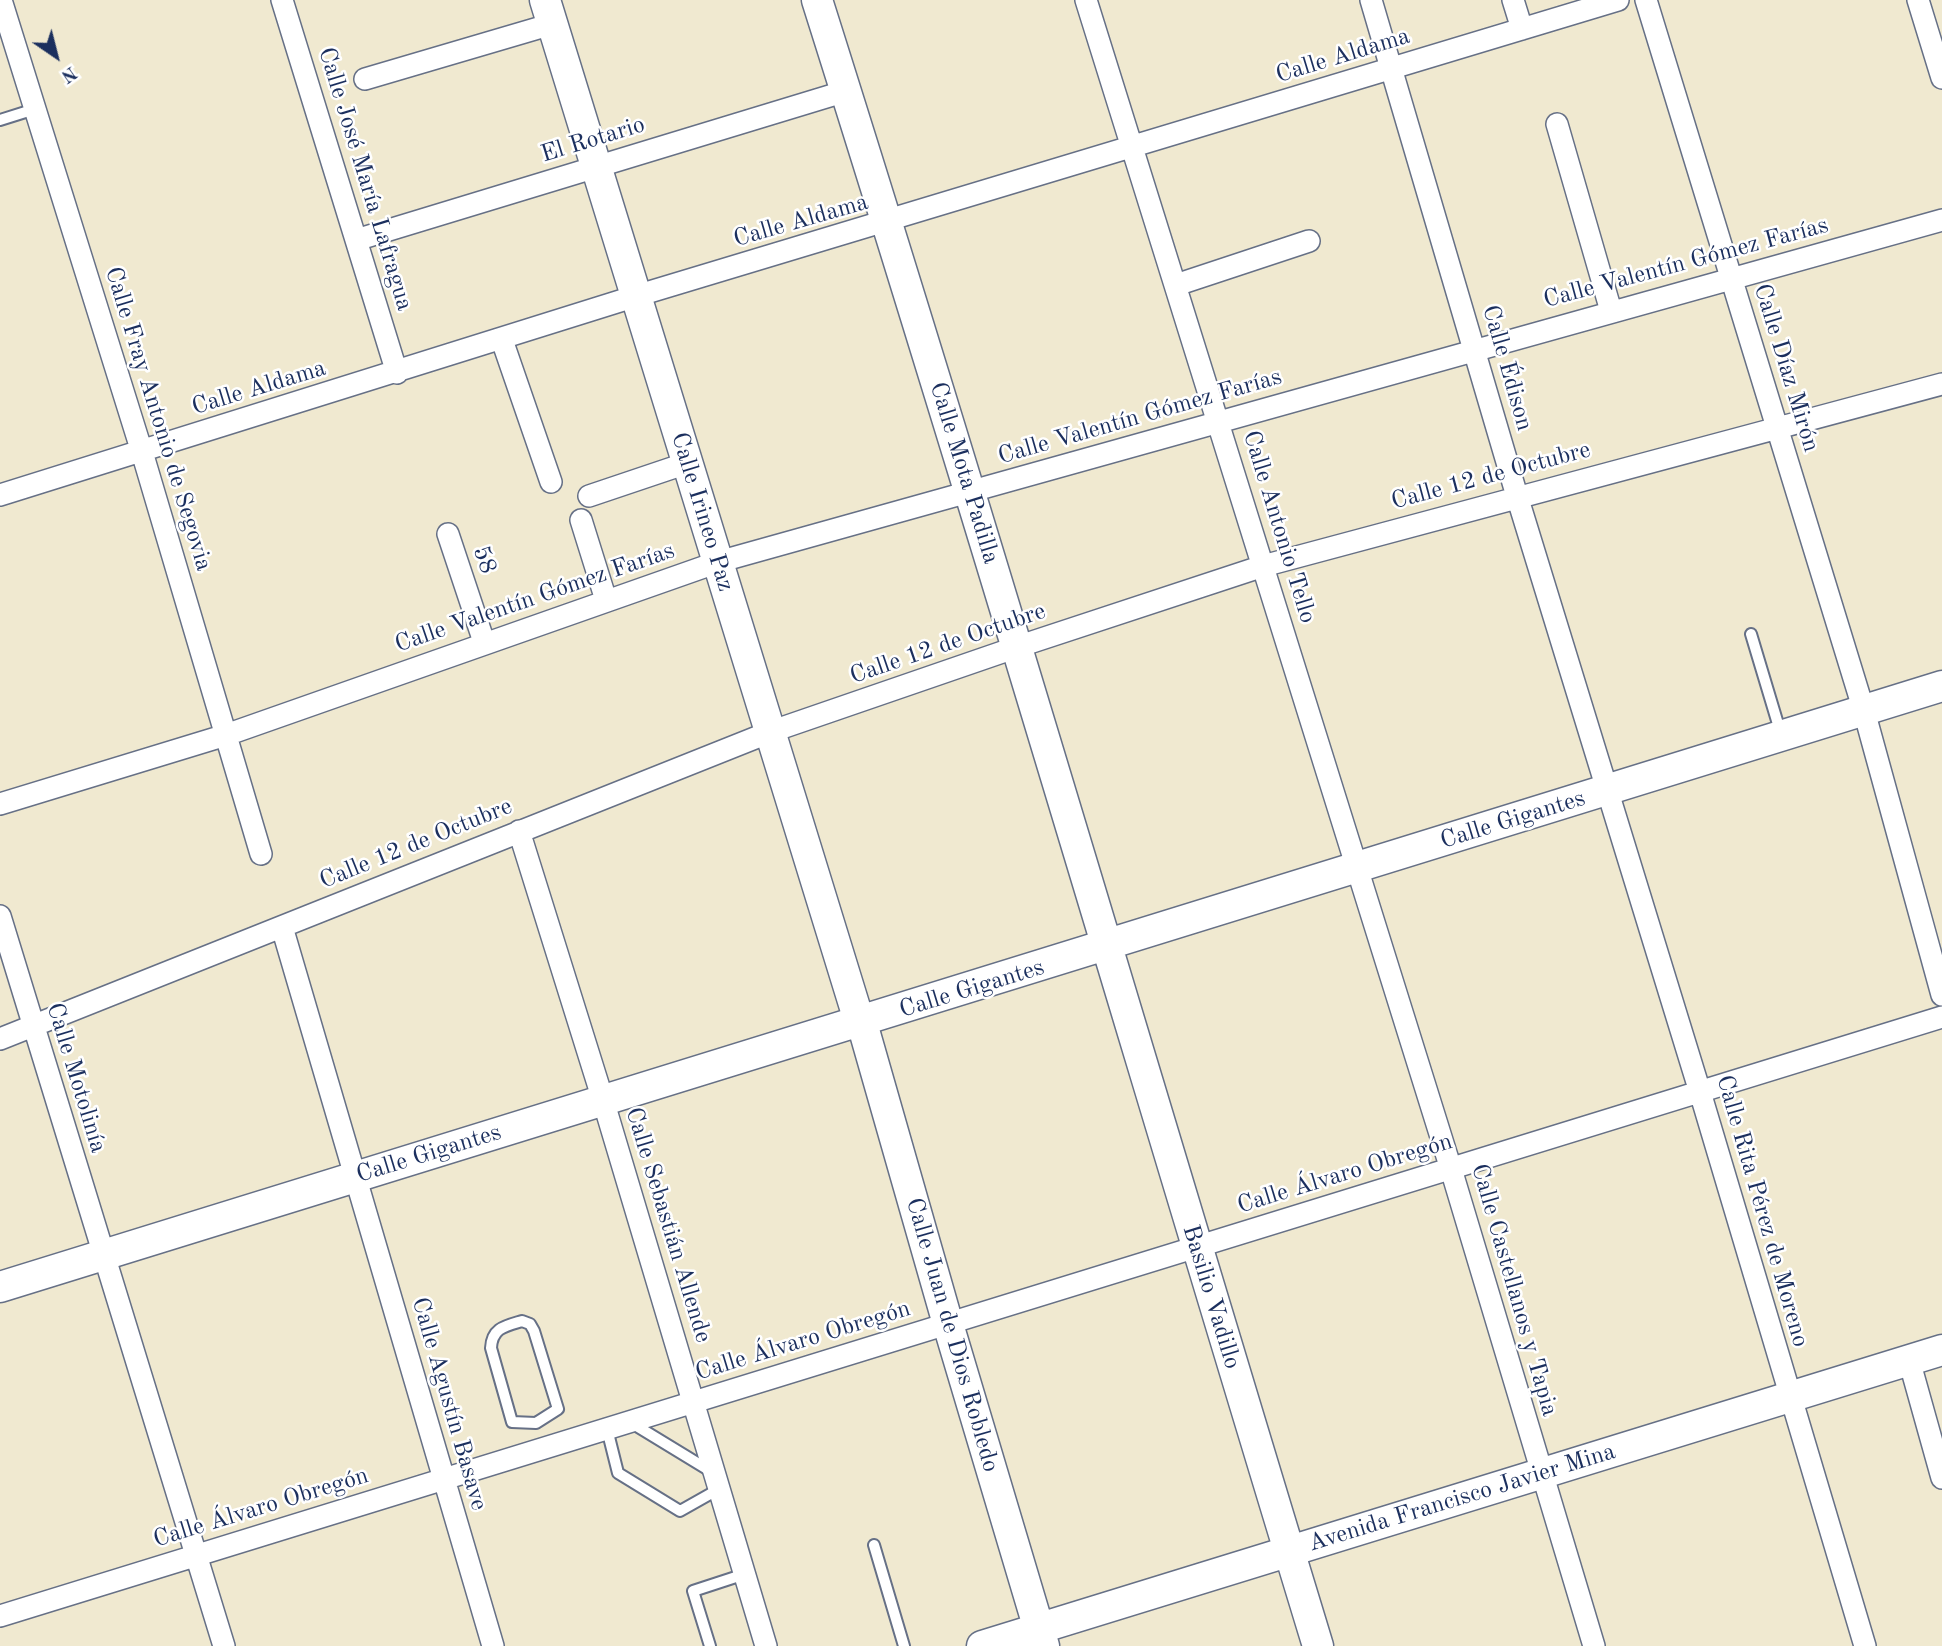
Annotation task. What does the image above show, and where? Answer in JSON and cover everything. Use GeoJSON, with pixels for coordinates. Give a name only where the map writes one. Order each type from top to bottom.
{"type":"FeatureCollection","features":[{"type":"Feature","properties":{"kind":"street","name":"Calle Fray Antonio de Segovia"},"geometry":{"type":"LineString","coordinates":[[1,0],[142,452],[261,854]]}},
{"type":"Feature","properties":{"kind":"street","name":"Calle José María Lafragua"},"geometry":{"type":"LineString","coordinates":[[282,0],[397,373]]}},
{"type":"Feature","properties":{"kind":"street","name":"Calle Mota Padilla"},"geometry":{"type":"LineString","coordinates":[[817,0],[888,223],[1108,946]]}},
{"type":"Feature","properties":{"kind":"street","name":"Calle Antonio Tello"},"geometry":{"type":"LineString","coordinates":[[1086,0],[1358,869]]}},
{"type":"Feature","properties":{"kind":"street","name":"Calle Édison"},"geometry":{"type":"LineString","coordinates":[[1371,0],[1607,791]]}},
{"type":"Feature","properties":{"kind":"street"},"geometry":{"type":"LineString","coordinates":[[1513,0],[1522,29]]}},
{"type":"Feature","properties":{"kind":"street","name":"Calle Aldama"},"geometry":{"type":"LineString","coordinates":[[0,495],[397,373],[636,296],[888,223],[1618,0]]}},
{"type":"Feature","properties":{"kind":"street","name":"Calle Díaz Mirón"},"geometry":{"type":"LineString","coordinates":[[1646,0],[1864,710],[1942,995]]}},
{"type":"Feature","properties":{"kind":"street"},"geometry":{"type":"LineString","coordinates":[[1918,0],[1942,78]]}},
{"type":"Feature","properties":{"kind":"street"},"geometry":{"type":"LineString","coordinates":[[365,79],[549,12]]}},
{"type":"Feature","properties":{"kind":"street","name":"Calle Irineo Paz"},"geometry":{"type":"LineString","coordinates":[[549,12],[856,1014],[862,1023]]}},
{"type":"Feature","properties":{"kind":"street","name":"El Rotario"},"geometry":{"type":"LineString","coordinates":[[356,240],[846,91]]}},
{"type":"Feature","properties":{"kind":"street"},"geometry":{"type":"LineString","coordinates":[[1557,124],[1611,311]]}},
{"type":"Feature","properties":{"kind":"street","name":"Calle Valentín Gómez Farías"},"geometry":{"type":"LineString","coordinates":[[0,804],[226,734],[718,562],[1942,220]]}},
{"type":"Feature","properties":{"kind":"street"},"geometry":{"type":"LineString","coordinates":[[1176,285],[1309,241]]}},
{"type":"Feature","properties":{"kind":"street"},"geometry":{"type":"LineString","coordinates":[[502,340],[551,482]]}},
{"type":"Feature","properties":{"kind":"street","name":"Calle 12 de Octubre"},"geometry":{"type":"LineString","coordinates":[[0,1039],[770,732],[1017,647],[1263,566],[1942,384]]}},
{"type":"Feature","properties":{"kind":"street"},"geometry":{"type":"LineString","coordinates":[[589,496],[687,463]]}},
{"type":"Feature","properties":{"kind":"street"},"geometry":{"type":"LineString","coordinates":[[581,520],[606,600]]}},
{"type":"Feature","properties":{"kind":"street","name":"58"},"geometry":{"type":"LineString","coordinates":[[448,534],[484,642]]}},
{"type":"Feature","properties":{"kind":"street","name":"Calle Gigantes"},"geometry":{"type":"LineString","coordinates":[[0,1287],[603,1100],[862,1023],[1942,686]]}},
{"type":"Feature","properties":{"kind":"street","name":"Calle Rita Pérez de Moreno"},"geometry":{"type":"LineString","coordinates":[[1607,791],[1865,1646]]}},
{"type":"Feature","properties":{"kind":"street","name":"Calle Sebastián Allende"},"geometry":{"type":"LineString","coordinates":[[519,831],[603,1100],[766,1646]]}},
{"type":"Feature","properties":{"kind":"street","name":"Calle Castellanos y Tapia"},"geometry":{"type":"LineString","coordinates":[[1358,869],[1594,1646]]}},
{"type":"Feature","properties":{"kind":"street","name":"Calle Motolinía"},"geometry":{"type":"LineString","coordinates":[[0,916],[224,1646]]}},
{"type":"Feature","properties":{"kind":"street"},"geometry":{"type":"LineString","coordinates":[[282,927],[357,1176]]}},
{"type":"Feature","properties":{"kind":"street","name":"Basilio Vadillo"},"geometry":{"type":"LineString","coordinates":[[1108,946],[1195,1248],[1318,1646]]}},
{"type":"Feature","properties":{"kind":"street","name":"Calle Álvaro Obregón"},"geometry":{"type":"LineString","coordinates":[[0,1616],[1942,1017]]}},
{"type":"Feature","properties":{"kind":"street","name":"Calle Juan de Dios Robledo"},"geometry":{"type":"LineString","coordinates":[[862,1023],[1041,1637]]}},
{"type":"Feature","properties":{"kind":"street","name":"Calle Agustín Basave"},"geometry":{"type":"LineString","coordinates":[[357,1176],[493,1646]]}},
{"type":"Feature","properties":{"kind":"street","name":"Avenida Francisco Javier Mina"},"geometry":{"type":"LineString","coordinates":[[982,1646],[1041,1637],[1289,1552],[1942,1350]]}},
{"type":"Feature","properties":{"kind":"street"},"geometry":{"type":"LineString","coordinates":[[1909,1360],[1942,1478]]}},
{"type":"Feature","properties":{"kind":"lane"},"geometry":{"type":"LineString","coordinates":[[0,120],[36,109]]}},
{"type":"Feature","properties":{"kind":"lane"},"geometry":{"type":"LineString","coordinates":[[1751,634],[1782,737]]}},
{"type":"Feature","properties":{"kind":"lane"},"geometry":{"type":"LineString","coordinates":[[522,1321],[530,1324],[534,1331],[558,1409],[537,1423],[512,1422],[491,1348],[492,1337],[499,1328],[522,1321]]}},
{"type":"Feature","properties":{"kind":"lane"},"geometry":{"type":"LineString","coordinates":[[607,1429],[618,1473],[680,1511],[717,1481],[629,1422]]}},
{"type":"Feature","properties":{"kind":"lane"},"geometry":{"type":"LineString","coordinates":[[537,1423],[544,1448]]}},
{"type":"Feature","properties":{"kind":"lane"},"geometry":{"type":"LineString","coordinates":[[874,1545],[904,1646]]}},
{"type":"Feature","properties":{"kind":"lane"},"geometry":{"type":"LineString","coordinates":[[710,1646],[693,1591],[745,1574]]}}]}
